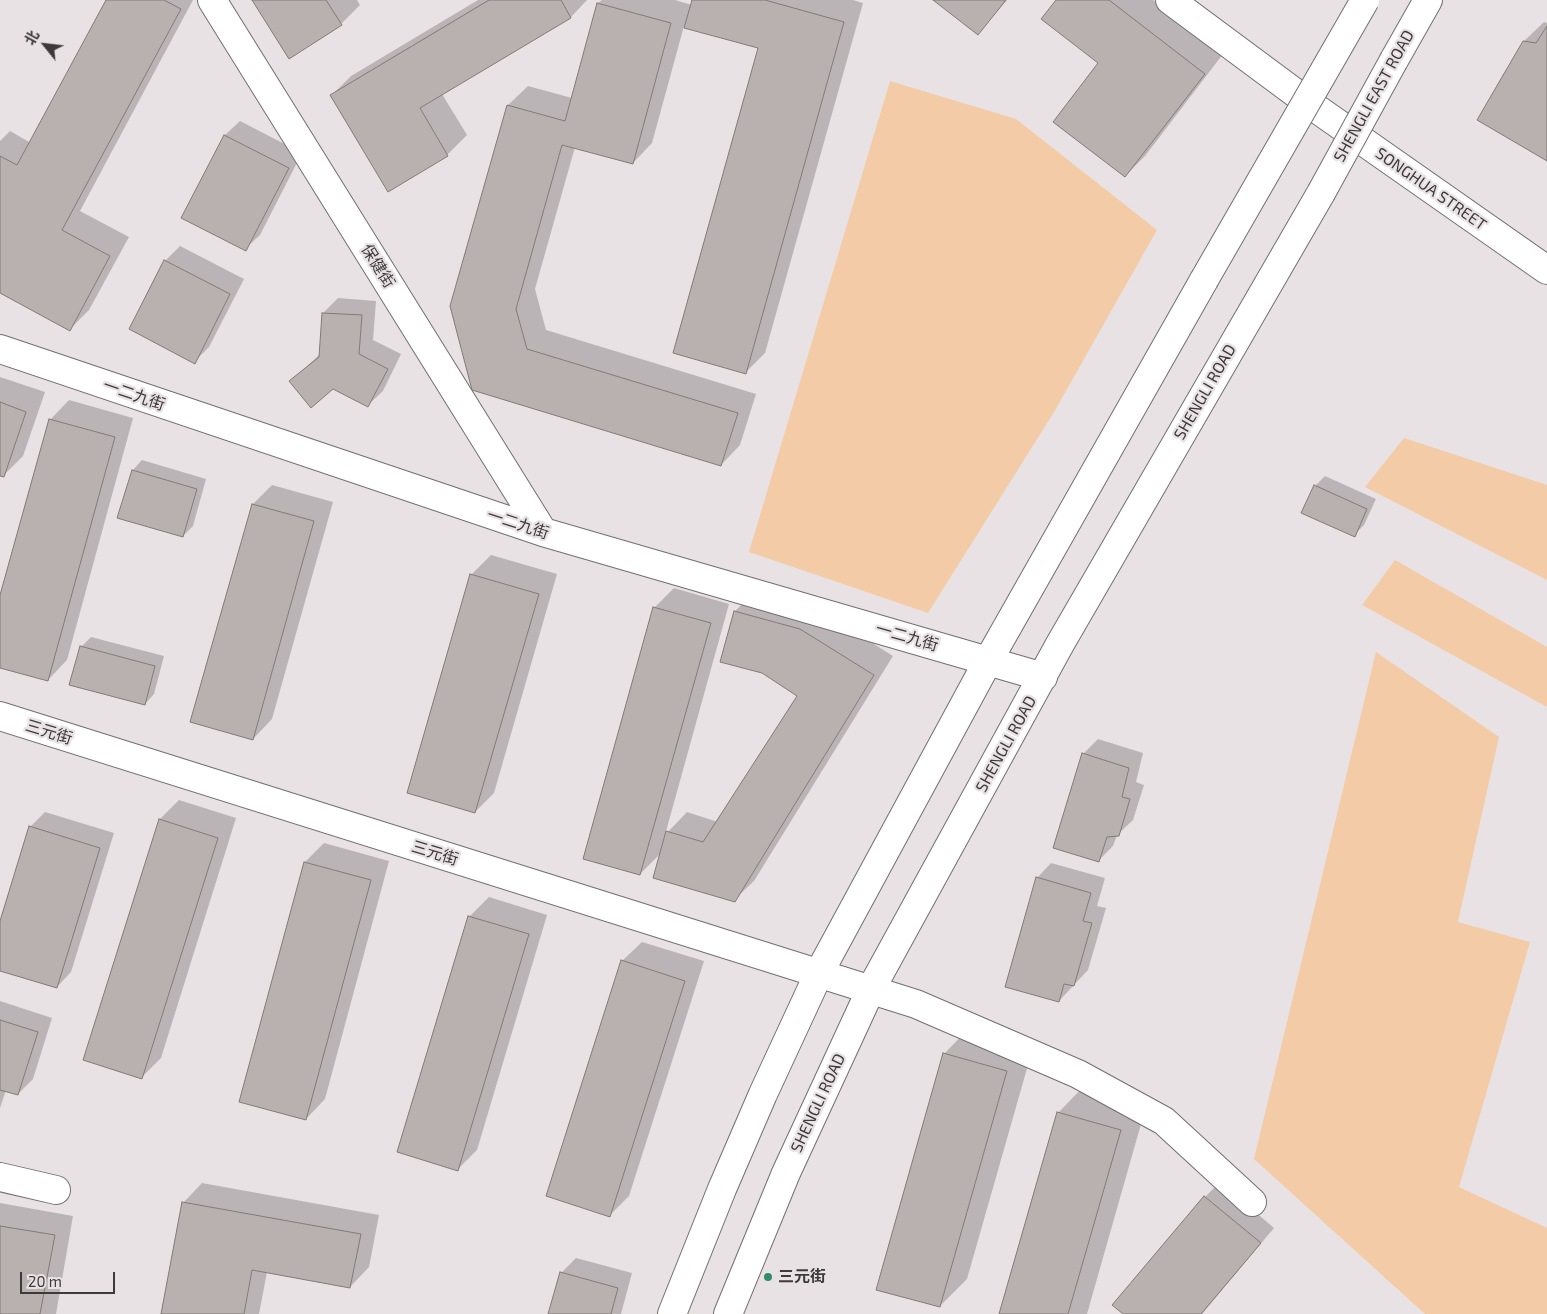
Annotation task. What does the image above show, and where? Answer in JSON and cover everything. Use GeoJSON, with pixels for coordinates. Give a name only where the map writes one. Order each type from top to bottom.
{"type":"FeatureCollection","features":[{"type":"Feature","properties":{"kind":"street","name":"保健街"},"geometry":{"type":"LineString","coordinates":[[212,0],[543,532]]}},
{"type":"Feature","properties":{"kind":"street","name":"SONGHUA STREET"},"geometry":{"type":"LineString","coordinates":[[1170,0],[1317,109],[1547,270]]}},
{"type":"Feature","properties":{"kind":"street"},"geometry":{"type":"LineString","coordinates":[[672,1314],[722,1189],[763,1094],[819,973],[988,661],[1365,0]]}},
{"type":"Feature","properties":{"kind":"street","name":"SHENGLI EAST ROAD"},"geometry":{"type":"LineString","coordinates":[[1320,193],[1428,0]]}},
{"type":"Feature","properties":{"kind":"street","name":"SHENGLI ROAD"},"geometry":{"type":"LineString","coordinates":[[728,1314],[786,1173],[871,989],[1060,644],[1320,193]]}},
{"type":"Feature","properties":{"kind":"street","name":"一二九街"},"geometry":{"type":"LineString","coordinates":[[0,349],[543,532],[1043,677]]}},
{"type":"Feature","properties":{"kind":"street","name":"三元街"},"geometry":{"type":"LineString","coordinates":[[0,716],[916,1004],[1078,1074],[1164,1121],[1252,1202]]}},
{"type":"Feature","properties":{"kind":"street"},"geometry":{"type":"LineString","coordinates":[[0,1176],[56,1190]]}},
{"type":"Feature","properties":{"kind":"shaded area"},"geometry":{"type":"Polygon","coordinates":[[[890,81],[1016,119],[1157,230],[1054,412],[928,613],[749,552],[890,81]]]}},
{"type":"Feature","properties":{"kind":"shaded area"},"geometry":{"type":"Polygon","coordinates":[[[1404,438],[1547,485],[1547,580],[1365,487],[1404,438]]]}},
{"type":"Feature","properties":{"kind":"shaded area"},"geometry":{"type":"Polygon","coordinates":[[[1395,560],[1547,647],[1547,707],[1362,605],[1395,560]]]}},
{"type":"Feature","properties":{"kind":"shaded area"},"geometry":{"type":"Polygon","coordinates":[[[1376,652],[1499,737],[1458,922],[1530,942],[1459,1187],[1547,1228],[1547,1314],[1425,1314],[1254,1159],[1376,652]]]}},
{"type":"Feature","properties":{"kind":"building"},"geometry":{"type":"Polygon","coordinates":[[[106,0],[164,0],[181,9],[62,230],[110,256],[70,331],[0,293],[0,156],[17,165],[106,0]]]}},
{"type":"Feature","properties":{"kind":"building"},"geometry":{"type":"Polygon","coordinates":[[[252,0],[326,0],[342,25],[289,59],[252,0]]]}},
{"type":"Feature","properties":{"kind":"building"},"geometry":{"type":"Polygon","coordinates":[[[489,0],[561,0],[571,18],[420,108],[448,156],[388,192],[330,95],[489,0]]]}},
{"type":"Feature","properties":{"kind":"building"},"geometry":{"type":"Polygon","coordinates":[[[692,0],[765,0],[844,22],[746,374],[673,353],[758,48],[684,28],[692,0]]]}},
{"type":"Feature","properties":{"kind":"building"},"geometry":{"type":"Polygon","coordinates":[[[933,0],[1006,0],[978,35],[933,0]]]}},
{"type":"Feature","properties":{"kind":"building"},"geometry":{"type":"Polygon","coordinates":[[[1056,0],[1109,0],[1205,74],[1125,177],[1053,122],[1098,63],[1041,19],[1056,0]]]}},
{"type":"Feature","properties":{"kind":"building"},"geometry":{"type":"Polygon","coordinates":[[[597,3],[671,23],[633,164],[562,145],[516,309],[527,349],[738,413],[721,466],[472,390],[450,306],[507,105],[565,121],[597,3]]]}},
{"type":"Feature","properties":{"kind":"building"},"geometry":{"type":"Polygon","coordinates":[[[1547,26],[1547,161],[1477,120],[1523,41],[1536,43],[1547,26]]]}},
{"type":"Feature","properties":{"kind":"building"},"geometry":{"type":"Polygon","coordinates":[[[224,135],[289,168],[246,251],[181,218],[224,135]]]}},
{"type":"Feature","properties":{"kind":"building"},"geometry":{"type":"Polygon","coordinates":[[[164,260],[230,294],[195,364],[129,329],[164,260]]]}},
{"type":"Feature","properties":{"kind":"building"},"geometry":{"type":"Polygon","coordinates":[[[322,313],[362,315],[359,354],[388,369],[368,407],[333,389],[311,408],[289,381],[319,357],[322,313]]]}},
{"type":"Feature","properties":{"kind":"building"},"geometry":{"type":"Polygon","coordinates":[[[0,402],[26,412],[4,477],[0,476],[0,402]]]}},
{"type":"Feature","properties":{"kind":"building"},"geometry":{"type":"Polygon","coordinates":[[[49,419],[115,437],[48,681],[0,668],[0,595],[49,419]]]}},
{"type":"Feature","properties":{"kind":"building"},"geometry":{"type":"Polygon","coordinates":[[[132,470],[197,489],[183,537],[117,518],[132,470]]]}},
{"type":"Feature","properties":{"kind":"building"},"geometry":{"type":"Polygon","coordinates":[[[1314,485],[1367,509],[1355,537],[1301,513],[1314,485]]]}},
{"type":"Feature","properties":{"kind":"building"},"geometry":{"type":"Polygon","coordinates":[[[252,504],[314,521],[253,740],[190,722],[252,504]]]}},
{"type":"Feature","properties":{"kind":"building"},"geometry":{"type":"Polygon","coordinates":[[[470,574],[539,594],[475,813],[407,793],[470,574]]]}},
{"type":"Feature","properties":{"kind":"building"},"geometry":{"type":"Polygon","coordinates":[[[653,607],[711,623],[640,875],[583,859],[653,607]]]}},
{"type":"Feature","properties":{"kind":"building"},"geometry":{"type":"Polygon","coordinates":[[[734,611],[800,629],[874,675],[735,902],[653,878],[666,831],[703,842],[797,696],[762,673],[720,662],[734,611]]]}},
{"type":"Feature","properties":{"kind":"building"},"geometry":{"type":"Polygon","coordinates":[[[80,646],[155,666],[145,705],[69,685],[80,646]]]}},
{"type":"Feature","properties":{"kind":"building"},"geometry":{"type":"Polygon","coordinates":[[[1082,753],[1129,768],[1122,797],[1130,799],[1119,836],[1107,837],[1099,862],[1053,848],[1082,753]]]}},
{"type":"Feature","properties":{"kind":"building"},"geometry":{"type":"Polygon","coordinates":[[[159,819],[218,838],[142,1079],[83,1060],[159,819]]]}},
{"type":"Feature","properties":{"kind":"building"},"geometry":{"type":"Polygon","coordinates":[[[29,826],[100,848],[57,988],[0,971],[0,921],[29,826]]]}},
{"type":"Feature","properties":{"kind":"building"},"geometry":{"type":"Polygon","coordinates":[[[304,862],[371,880],[306,1120],[239,1102],[304,862]]]}},
{"type":"Feature","properties":{"kind":"building"},"geometry":{"type":"Polygon","coordinates":[[[1036,877],[1091,893],[1083,921],[1092,923],[1074,986],[1064,984],[1059,1002],[1005,987],[1036,877]]]}},
{"type":"Feature","properties":{"kind":"building"},"geometry":{"type":"Polygon","coordinates":[[[468,916],[529,934],[458,1171],[397,1152],[468,916]]]}},
{"type":"Feature","properties":{"kind":"building"},"geometry":{"type":"Polygon","coordinates":[[[621,960],[685,981],[610,1217],[546,1196],[621,960]]]}},
{"type":"Feature","properties":{"kind":"building"},"geometry":{"type":"Polygon","coordinates":[[[0,1020],[38,1032],[18,1095],[0,1090],[0,1020]]]}},
{"type":"Feature","properties":{"kind":"building"},"geometry":{"type":"Polygon","coordinates":[[[943,1053],[1007,1071],[940,1307],[876,1290],[943,1053]]]}},
{"type":"Feature","properties":{"kind":"building"},"geometry":{"type":"Polygon","coordinates":[[[1057,1112],[1121,1130],[1068,1314],[999,1314],[1057,1112]]]}},
{"type":"Feature","properties":{"kind":"building"},"geometry":{"type":"Polygon","coordinates":[[[1204,1196],[1261,1243],[1201,1314],[1123,1314],[1112,1305],[1204,1196]]]}},
{"type":"Feature","properties":{"kind":"building"},"geometry":{"type":"Polygon","coordinates":[[[182,1202],[361,1234],[350,1288],[252,1270],[244,1314],[161,1314],[182,1202]]]}},
{"type":"Feature","properties":{"kind":"building"},"geometry":{"type":"Polygon","coordinates":[[[0,1226],[55,1235],[40,1314],[0,1314],[0,1226]]]}},
{"type":"Feature","properties":{"kind":"building"},"geometry":{"type":"Polygon","coordinates":[[[560,1272],[618,1288],[611,1314],[548,1314],[560,1272]]]}},
{"type":"Feature","properties":{"kind":"place","name":"三元街"},"geometry":{"type":"Point","coordinates":[768,1277]}}]}
